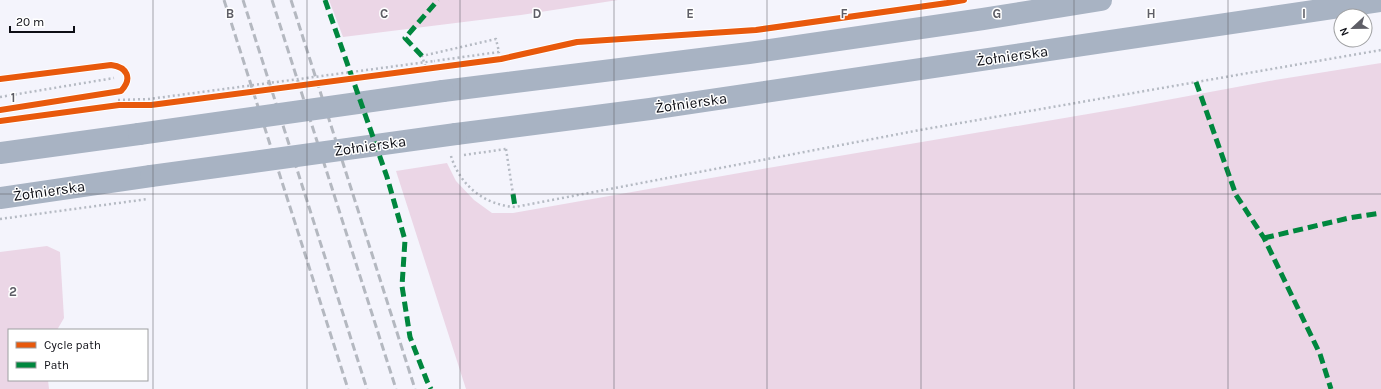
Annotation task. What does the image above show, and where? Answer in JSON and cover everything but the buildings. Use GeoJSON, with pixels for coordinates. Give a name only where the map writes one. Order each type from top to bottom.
{"type":"FeatureCollection","features":[{"type":"Feature","properties":{"kind":"main road"},"geometry":{"type":"LineString","coordinates":[[0,153],[139,134],[436,84],[749,53],[1100,0]]}},
{"type":"Feature","properties":{"kind":"main road","name":"Żołnierska"},"geometry":{"type":"LineString","coordinates":[[0,198],[151,176],[453,142],[658,108],[1381,1]]}},
{"type":"Feature","properties":{"kind":"path"},"geometry":{"type":"LineString","coordinates":[[118,100],[149,98],[434,61],[499,52],[496,39],[422,56],[436,84]]}},
{"type":"Feature","properties":{"kind":"path"},"geometry":{"type":"LineString","coordinates":[[453,142],[454,164],[460,176],[469,188],[478,195],[494,203],[515,207],[920,130],[1381,50]]}},
{"type":"Feature","properties":{"kind":"path"},"geometry":{"type":"LineString","coordinates":[[421,70],[437,68]]}},
{"type":"Feature","properties":{"kind":"path"},"geometry":{"type":"LineString","coordinates":[[0,97],[114,78]]}},
{"type":"Feature","properties":{"kind":"path"},"geometry":{"type":"LineString","coordinates":[[112,106],[151,105],[360,78]]}},
{"type":"Feature","properties":{"kind":"path"},"geometry":{"type":"LineString","coordinates":[[506,149],[513,194]]}},
{"type":"Feature","properties":{"kind":"shaded area"},"geometry":{"type":"Polygon","coordinates":[[[329,0],[618,0],[521,15],[343,37],[329,0]]]}},
{"type":"Feature","properties":{"kind":"shaded area"},"geometry":{"type":"Polygon","coordinates":[[[1381,63],[1381,389],[466,389],[396,171],[447,163],[456,181],[474,200],[492,213],[513,213],[1129,107],[1275,80],[1381,63]]]}},
{"type":"Feature","properties":{"kind":"shaded area"},"geometry":{"type":"Polygon","coordinates":[[[47,246],[60,252],[64,318],[58,329],[8,329],[8,381],[48,381],[49,389],[0,389],[0,252],[47,246]]]}},
{"type":"Feature","properties":{"kind":"railway"},"geometry":{"type":"LineString","coordinates":[[224,0],[348,389]]}},
{"type":"Feature","properties":{"kind":"railway"},"geometry":{"type":"LineString","coordinates":[[243,0],[367,389]]}},
{"type":"Feature","properties":{"kind":"railway"},"geometry":{"type":"LineString","coordinates":[[272,0],[396,389]]}},
{"type":"Feature","properties":{"kind":"railway"},"geometry":{"type":"LineString","coordinates":[[291,0],[415,389]]}},
{"type":"Feature","properties":{"kind":"marked path"},"geometry":{"type":"LineString","coordinates":[[325,0],[387,177],[405,240],[402,286],[410,337],[431,389]]}},
{"type":"Feature","properties":{"kind":"marked path"},"geometry":{"type":"LineString","coordinates":[[422,56],[405,38],[438,0]]}},
{"type":"Feature","properties":{"kind":"marked path"},"geometry":{"type":"LineString","coordinates":[[1196,82],[1236,195],[1264,238],[1320,354],[1331,389]]}},
{"type":"Feature","properties":{"kind":"marked path"},"geometry":{"type":"LineString","coordinates":[[513,194],[515,207]]}},
{"type":"Feature","properties":{"kind":"marked path"},"geometry":{"type":"LineString","coordinates":[[1264,238],[1349,218],[1381,213]]}},
{"type":"Feature","properties":{"kind":"cycle path"},"geometry":{"type":"LineString","coordinates":[[0,121],[119,105],[151,105],[501,59],[577,42],[756,30],[964,0]]}},
{"type":"Feature","properties":{"kind":"cycle path"},"geometry":{"type":"LineString","coordinates":[[0,79],[111,65],[121,68],[126,74],[127,78],[127,82],[121,91],[0,110]]}}]}
